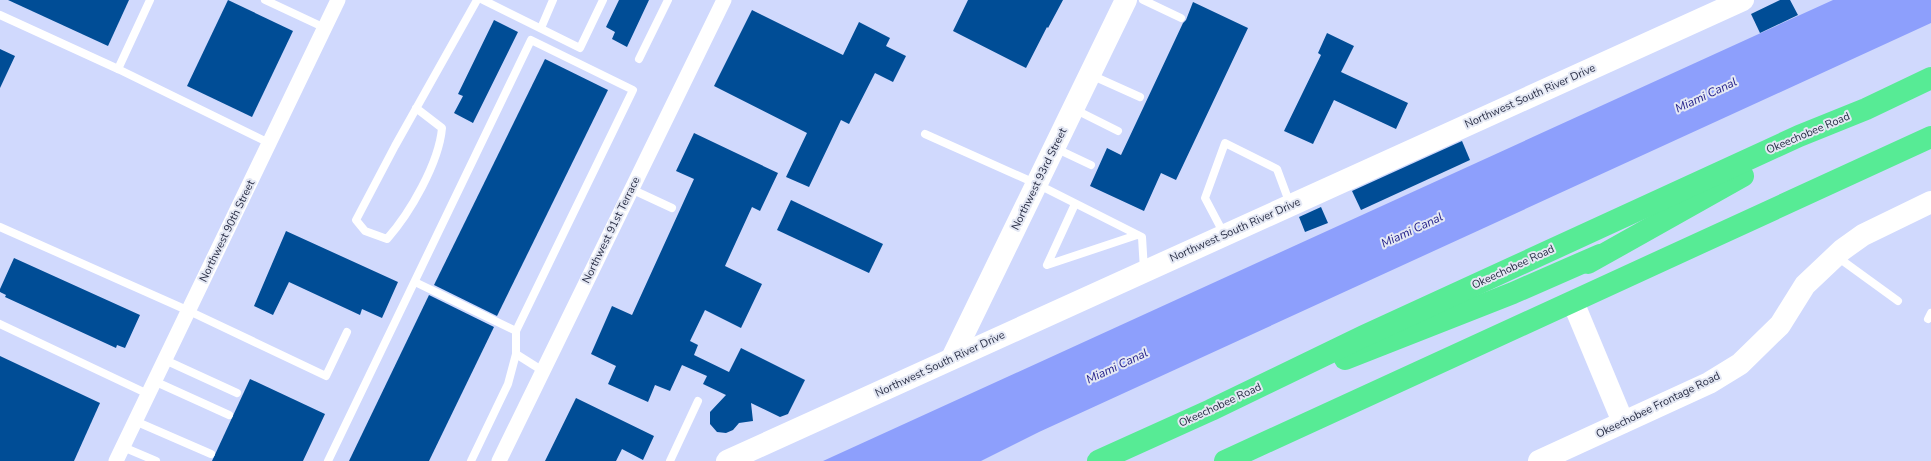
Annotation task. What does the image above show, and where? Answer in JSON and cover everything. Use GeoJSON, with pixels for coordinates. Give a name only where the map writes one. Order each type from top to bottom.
{"type":"FeatureCollection","features":[{"type":"Feature","properties":{"kind":"highway","name":"Okeechobee Road"},"geometry":{"type":"LineString","coordinates":[[1098,461],[1212,410],[1458,293],[1799,136],[1866,109],[1931,78]]}},
{"type":"Feature","properties":{"kind":"highway"},"geometry":{"type":"LineString","coordinates":[[1212,410],[1413,334],[1600,255],[1866,109]]}},
{"type":"Feature","properties":{"kind":"highway"},"geometry":{"type":"LineString","coordinates":[[1226,461],[1931,137]]}},
{"type":"Feature","properties":{"kind":"highway"},"geometry":{"type":"LineString","coordinates":[[1573,302],[1574,287],[1582,269],[1600,255]]}},
{"type":"Feature","properties":{"kind":"highway"},"geometry":{"type":"LineString","coordinates":[[1513,293],[1526,290],[1544,290],[1565,296],[1573,302]]}},
{"type":"Feature","properties":{"kind":"street","name":"Northwest 90th Street"},"geometry":{"type":"LineString","coordinates":[[116,461],[338,0]]}},
{"type":"Feature","properties":{"kind":"street","name":"Northwest 91st Terrace"},"geometry":{"type":"LineString","coordinates":[[499,461],[724,0]]}},
{"type":"Feature","properties":{"kind":"street","name":"Northwest 93rd Street"},"geometry":{"type":"LineString","coordinates":[[952,358],[1126,0]]}},
{"type":"Feature","properties":{"kind":"street","name":"Northwest South River Drive"},"geometry":{"type":"LineString","coordinates":[[727,461],[1736,2]]}},
{"type":"Feature","properties":{"kind":"street","name":"Okeechobee Frontage Road"},"geometry":{"type":"LineString","coordinates":[[1539,461],[1709,383],[1740,364],[1780,325],[1806,285],[1836,255],[1863,235],[1931,202]]}},
{"type":"Feature","properties":{"kind":"street"},"geometry":{"type":"LineString","coordinates":[[1573,302],[1623,422]]}},
{"type":"Feature","properties":{"kind":"lane"},"geometry":{"type":"LineString","coordinates":[[118,69],[150,0]]}},
{"type":"Feature","properties":{"kind":"lane"},"geometry":{"type":"LineString","coordinates":[[265,0],[325,28]]}},
{"type":"Feature","properties":{"kind":"lane"},"geometry":{"type":"LineString","coordinates":[[416,108],[442,128],[441,142],[429,171],[404,218],[387,239],[365,231],[356,220],[416,108],[477,0]]}},
{"type":"Feature","properties":{"kind":"lane"},"geometry":{"type":"LineString","coordinates":[[483,0],[580,48],[603,0]]}},
{"type":"Feature","properties":{"kind":"lane"},"geometry":{"type":"LineString","coordinates":[[541,28],[553,0]]}},
{"type":"Feature","properties":{"kind":"lane"},"geometry":{"type":"LineString","coordinates":[[639,59],[668,0]]}},
{"type":"Feature","properties":{"kind":"lane"},"geometry":{"type":"LineString","coordinates":[[1143,0],[1181,18]]}},
{"type":"Feature","properties":{"kind":"lane"},"geometry":{"type":"LineString","coordinates":[[0,15],[118,69],[269,143]]}},
{"type":"Feature","properties":{"kind":"lane"},"geometry":{"type":"LineString","coordinates":[[328,461],[531,40],[633,90],[516,330],[516,354],[508,384],[472,461]]}},
{"type":"Feature","properties":{"kind":"lane"},"geometry":{"type":"LineString","coordinates":[[1090,74],[1140,97]]}},
{"type":"Feature","properties":{"kind":"lane"},"geometry":{"type":"LineString","coordinates":[[1073,109],[1118,131]]}},
{"type":"Feature","properties":{"kind":"lane"},"geometry":{"type":"LineString","coordinates":[[925,134],[1036,184],[1142,238],[1144,271]]}},
{"type":"Feature","properties":{"kind":"lane"},"geometry":{"type":"LineString","coordinates":[[1224,235],[1205,198],[1225,143],[1277,169],[1291,205]]}},
{"type":"Feature","properties":{"kind":"lane"},"geometry":{"type":"LineString","coordinates":[[1054,147],[1091,165]]}},
{"type":"Feature","properties":{"kind":"lane"},"geometry":{"type":"LineString","coordinates":[[631,189],[672,208]]}},
{"type":"Feature","properties":{"kind":"lane"},"geometry":{"type":"LineString","coordinates":[[1075,204],[1047,266],[1137,235]]}},
{"type":"Feature","properties":{"kind":"lane"},"geometry":{"type":"LineString","coordinates":[[0,227],[189,310],[326,376],[347,332]]}},
{"type":"Feature","properties":{"kind":"lane"},"geometry":{"type":"LineString","coordinates":[[1836,255],[1898,301]]}},
{"type":"Feature","properties":{"kind":"lane"},"geometry":{"type":"LineString","coordinates":[[415,282],[516,330]]}},
{"type":"Feature","properties":{"kind":"lane"},"geometry":{"type":"LineString","coordinates":[[0,324],[151,388],[229,415]]}},
{"type":"Feature","properties":{"kind":"lane"},"geometry":{"type":"LineString","coordinates":[[516,354],[543,371]]}},
{"type":"Feature","properties":{"kind":"lane"},"geometry":{"type":"LineString","coordinates":[[165,360],[237,393]]}},
{"type":"Feature","properties":{"kind":"lane"},"geometry":{"type":"LineString","coordinates":[[670,461],[698,401]]}},
{"type":"Feature","properties":{"kind":"lane"},"geometry":{"type":"LineString","coordinates":[[135,421],[211,454]]}},
{"type":"Feature","properties":{"kind":"lane"},"geometry":{"type":"LineString","coordinates":[[123,447],[156,461]]}},
{"type":"Feature","properties":{"kind":"water","name":"Miami Canal"},"geometry":{"type":"Polygon","coordinates":[[[1833,0],[1931,0],[1931,23],[1039,432],[981,461],[823,461],[1833,0]]]}},
{"type":"Feature","properties":{"kind":"building"},"geometry":{"type":"Polygon","coordinates":[[[8,0],[129,0],[108,46],[8,0]]]}},
{"type":"Feature","properties":{"kind":"building"},"geometry":{"type":"Polygon","coordinates":[[[228,0],[293,31],[252,117],[187,86],[228,0]]]}},
{"type":"Feature","properties":{"kind":"building"},"geometry":{"type":"Polygon","coordinates":[[[619,0],[649,0],[627,47],[612,39],[615,32],[606,27],[619,0]]]}},
{"type":"Feature","properties":{"kind":"building"},"geometry":{"type":"Polygon","coordinates":[[[968,0],[1063,0],[1026,68],[953,31],[968,0]]]}},
{"type":"Feature","properties":{"kind":"building"},"geometry":{"type":"Polygon","coordinates":[[[1780,0],[1790,0],[1798,15],[1760,33],[1751,14],[1780,0]]]}},
{"type":"Feature","properties":{"kind":"building"},"geometry":{"type":"Polygon","coordinates":[[[1193,2],[1248,28],[1176,180],[1161,173],[1144,211],[1090,186],[1107,148],[1121,155],[1183,23],[1186,20],[1193,2]]]}},
{"type":"Feature","properties":{"kind":"building"},"geometry":{"type":"Polygon","coordinates":[[[752,10],[843,55],[859,22],[890,38],[886,46],[906,56],[893,82],[875,73],[849,124],[841,120],[809,187],[786,177],[807,133],[714,86],[752,10]]]}},
{"type":"Feature","properties":{"kind":"building"},"geometry":{"type":"Polygon","coordinates":[[[494,20],[518,32],[473,123],[454,113],[463,96],[458,94],[494,20]]]}},
{"type":"Feature","properties":{"kind":"building"},"geometry":{"type":"Polygon","coordinates":[[[1327,33],[1354,46],[1341,72],[1408,103],[1396,129],[1334,100],[1313,144],[1284,131],[1321,55],[1318,53],[1327,33]]]}},
{"type":"Feature","properties":{"kind":"building"},"geometry":{"type":"Polygon","coordinates":[[[0,49],[15,56],[0,88],[0,49]]]}},
{"type":"Feature","properties":{"kind":"building"},"geometry":{"type":"Polygon","coordinates":[[[545,59],[608,90],[497,316],[434,285],[545,59]]]}},
{"type":"Feature","properties":{"kind":"building"},"geometry":{"type":"Polygon","coordinates":[[[694,133],[778,173],[760,211],[752,207],[725,266],[762,284],[741,328],[705,310],[690,341],[698,345],[694,355],[729,372],[741,348],[805,380],[788,414],[780,417],[751,403],[753,421],[739,423],[733,430],[726,433],[717,432],[710,424],[710,412],[726,395],[703,384],[707,376],[682,365],[670,391],[655,385],[648,402],[608,384],[616,366],[591,354],[612,306],[632,315],[694,179],[676,171],[694,133]]]}},
{"type":"Feature","properties":{"kind":"building"},"geometry":{"type":"Polygon","coordinates":[[[1462,141],[1470,160],[1361,210],[1352,191],[1462,141]]]}},
{"type":"Feature","properties":{"kind":"building"},"geometry":{"type":"Polygon","coordinates":[[[791,200],[883,244],[869,273],[777,230],[791,200]]]}},
{"type":"Feature","properties":{"kind":"building"},"geometry":{"type":"Polygon","coordinates":[[[1321,207],[1328,223],[1305,232],[1299,217],[1321,207]]]}},
{"type":"Feature","properties":{"kind":"building"},"geometry":{"type":"Polygon","coordinates":[[[286,231],[398,282],[382,318],[362,309],[360,315],[289,282],[273,315],[254,306],[286,231]]]}},
{"type":"Feature","properties":{"kind":"building"},"geometry":{"type":"Polygon","coordinates":[[[14,258],[140,315],[125,348],[117,345],[116,348],[5,297],[6,295],[0,292],[0,289],[14,258]]]}},
{"type":"Feature","properties":{"kind":"building"},"geometry":{"type":"Polygon","coordinates":[[[429,295],[494,327],[429,461],[349,461],[429,295]]]}},
{"type":"Feature","properties":{"kind":"building"},"geometry":{"type":"Polygon","coordinates":[[[0,356],[100,403],[74,461],[0,461],[0,356]]]}},
{"type":"Feature","properties":{"kind":"building"},"geometry":{"type":"Polygon","coordinates":[[[250,379],[325,414],[303,461],[212,461],[250,379]]]}},
{"type":"Feature","properties":{"kind":"building"},"geometry":{"type":"Polygon","coordinates":[[[576,398],[654,436],[643,460],[622,449],[616,461],[545,461],[576,398]]]}}]}
